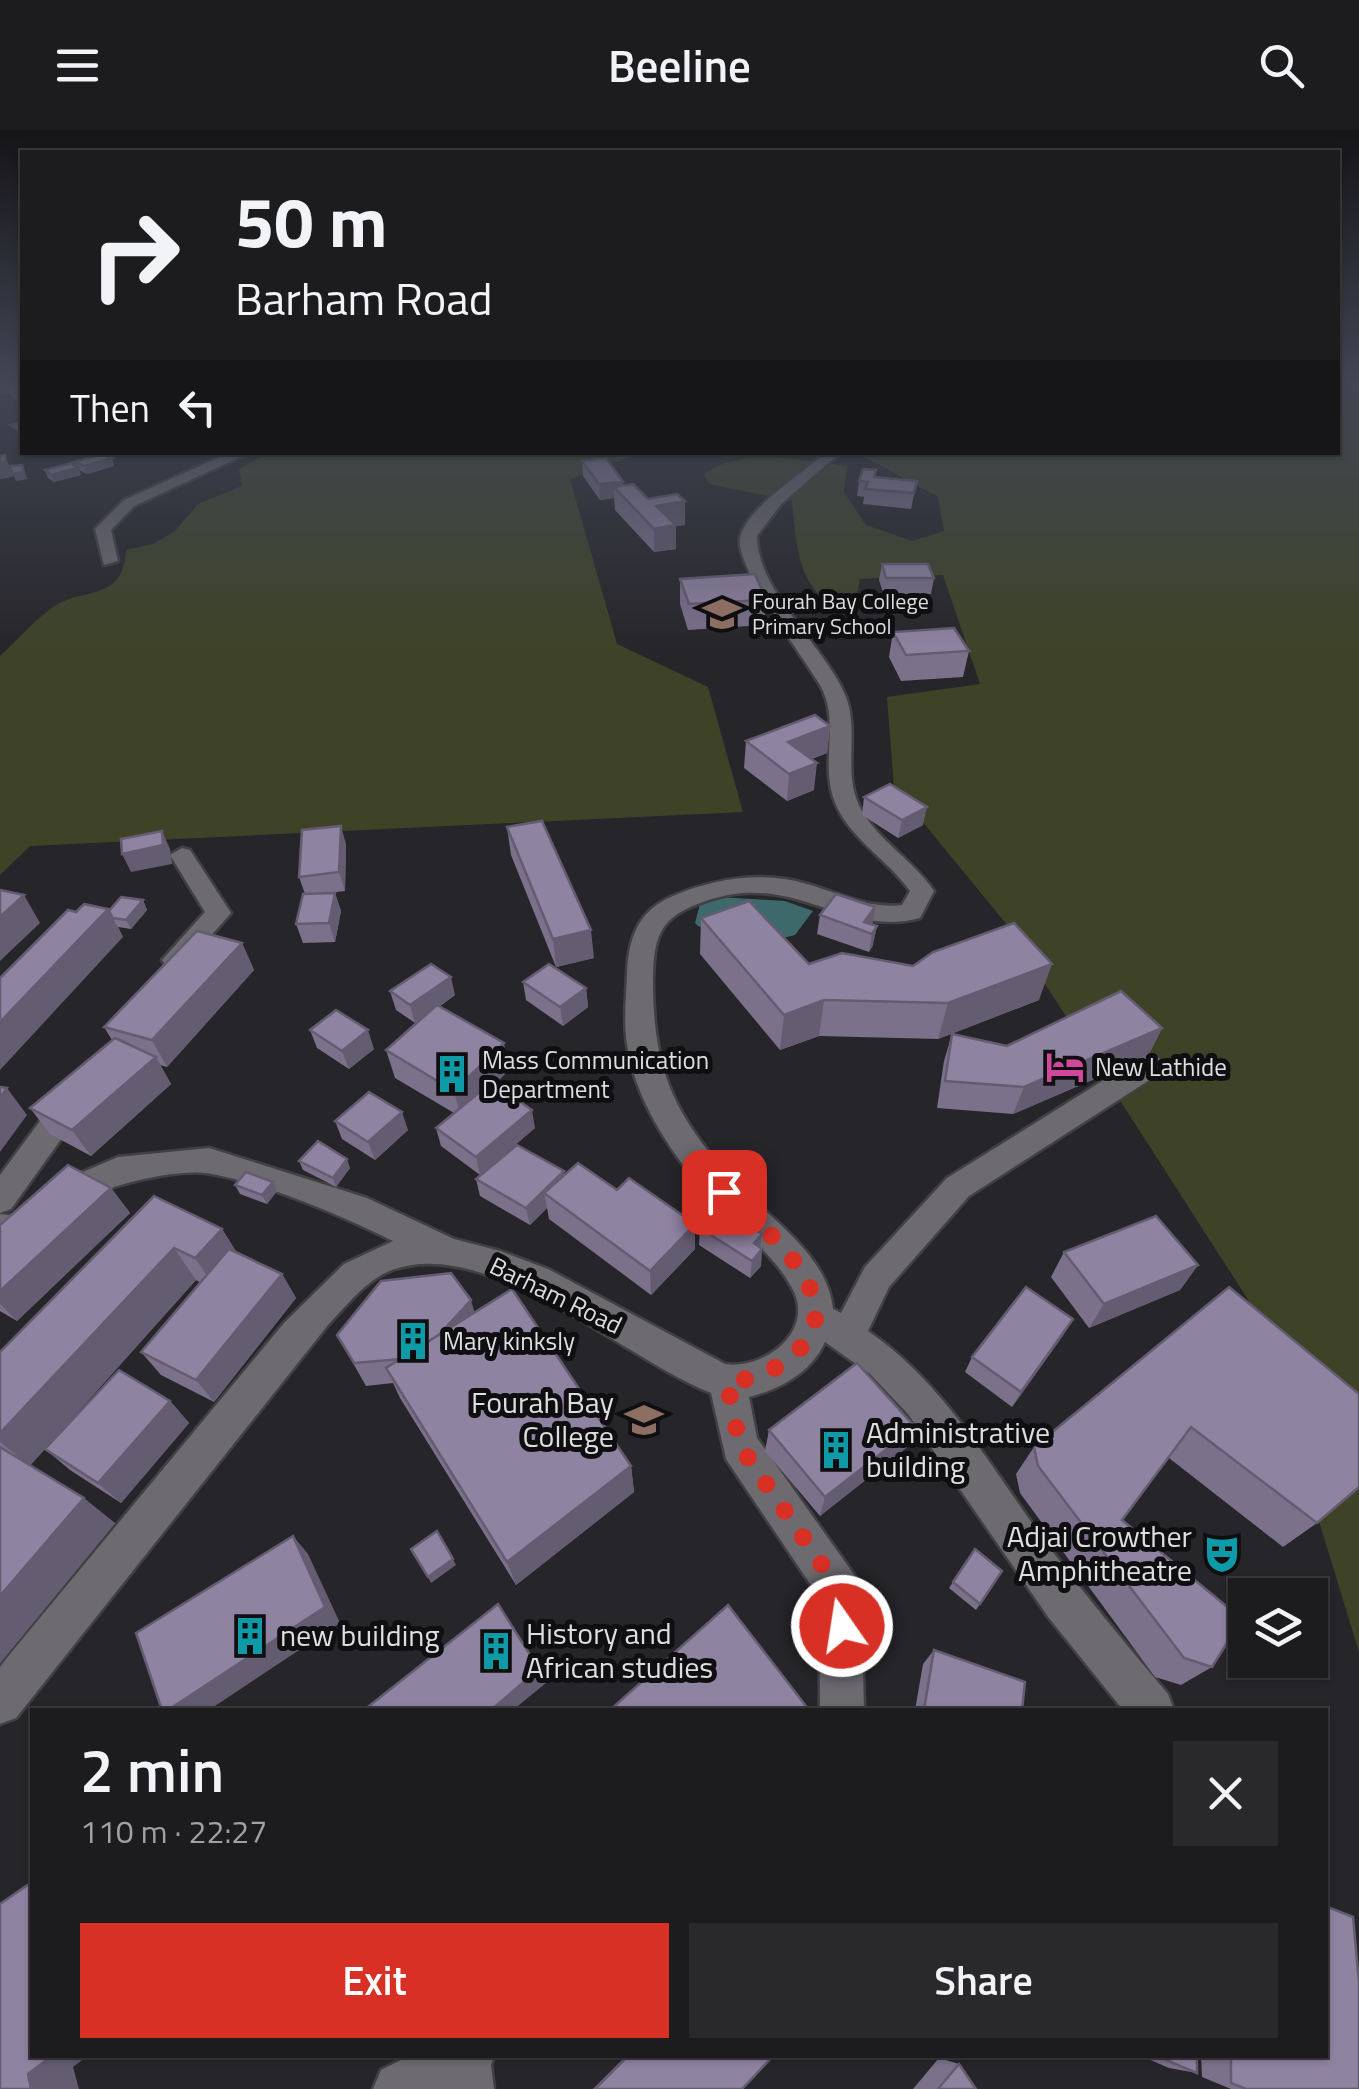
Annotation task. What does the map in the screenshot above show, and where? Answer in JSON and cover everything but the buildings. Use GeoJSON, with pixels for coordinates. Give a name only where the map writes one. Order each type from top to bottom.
{"type":"FeatureCollection","features":[{"type":"Feature","properties":{"kind":"street"},"geometry":{"type":"LineString","coordinates":[[110,561],[103,529],[129,504],[203,470]]}},
{"type":"Feature","properties":{"kind":"street"},"geometry":{"type":"LineString","coordinates":[[810,470],[770,502],[748,538],[751,558],[798,642],[832,688],[841,721],[844,795],[848,806],[910,871],[922,892],[918,906],[911,912],[875,916],[848,910],[792,887],[731,885],[674,903],[650,920],[640,944],[639,1054],[660,1101],[724,1192],[782,1246],[832,1328],[883,1362],[920,1402],[1064,1603],[1150,1708]]}},
{"type":"Feature","properties":{"kind":"street"},"geometry":{"type":"LineString","coordinates":[[154,980],[218,912],[182,855]]}},
{"type":"Feature","properties":{"kind":"street"},"geometry":{"type":"LineString","coordinates":[[842,1708],[840,1591],[740,1446],[727,1382],[756,1379],[832,1328],[958,1187],[1149,1066]]}},
{"type":"Feature","properties":{"kind":"street"},"geometry":{"type":"LineString","coordinates":[[0,1200],[89,1076]]}},
{"type":"Feature","properties":{"kind":"street"},"geometry":{"type":"LineString","coordinates":[[0,1228],[17,1230],[38,1220],[63,1194],[118,1170],[208,1160],[356,1207],[447,1252]]}},
{"type":"Feature","properties":{"kind":"street","name":"Barham Road"},"geometry":{"type":"LineString","coordinates":[[0,1702],[227,1420],[360,1270],[398,1254],[447,1252],[487,1260],[573,1299],[727,1382]]}},
{"type":"Feature","properties":{"kind":"street"},"geometry":{"type":"LineString","coordinates":[[400,2089],[466,2067]]}},
{"type":"Feature","properties":{"kind":"green space"},"geometry":{"type":"Polygon","coordinates":[[[239,470],[593,470],[570,479],[617,644],[708,687],[743,812],[30,846],[0,875],[0,656],[53,607],[110,586],[123,567],[126,550],[153,544],[175,531],[198,504],[242,486],[239,470]]]}},
{"type":"Feature","properties":{"kind":"green space"},"geometry":{"type":"Polygon","coordinates":[[[710,470],[846,470],[844,492],[866,525],[912,541],[944,531],[938,497],[890,470],[1359,470],[1359,1652],[1254,1309],[1008,926],[894,787],[887,697],[980,684],[943,575],[860,579],[853,616],[821,597],[811,584],[799,555],[792,501],[709,484],[704,474],[710,470]]]}},
{"type":"Feature","properties":{"kind":"water"},"geometry":{"type":"Polygon","coordinates":[[[719,897],[785,901],[813,911],[795,935],[787,937],[733,934],[698,926],[695,923],[700,904],[719,897]]]}},
{"type":"Feature","properties":{"kind":"place","name":"Fourah Bay College Primary School"},"geometry":{"type":"Point","coordinates":[722,614]}},
{"type":"Feature","properties":{"kind":"place","name":"New Lathide"},"geometry":{"type":"Point","coordinates":[1065,1067]}},
{"type":"Feature","properties":{"kind":"place","name":"Mass Communication Department"},"geometry":{"type":"Point","coordinates":[452,1074]}},
{"type":"Feature","properties":{"kind":"place","name":"Mary kinksly"},"geometry":{"type":"Point","coordinates":[413,1341]}},
{"type":"Feature","properties":{"kind":"place","name":"Fourah Bay College"},"geometry":{"type":"Point","coordinates":[644,1420]}},
{"type":"Feature","properties":{"kind":"place","name":"Administrative building"},"geometry":{"type":"Point","coordinates":[836,1450]}},
{"type":"Feature","properties":{"kind":"place","name":"Adjai Crowther Amphitheatre"},"geometry":{"type":"Point","coordinates":[1222,1554]}},
{"type":"Feature","properties":{"kind":"place","name":"new building"},"geometry":{"type":"Point","coordinates":[250,1636]}},
{"type":"Feature","properties":{"kind":"place","name":"History and African studies"},"geometry":{"type":"Point","coordinates":[496,1651]}},
{"type":"Feature","properties":{"kind":"route"},"geometry":{"type":"LineString","coordinates":[[724,1192],[782,1246],[813,1293],[817,1307],[812,1334],[779,1367],[756,1379],[727,1382],[740,1446],[840,1591],[842,1626]]}}]}
